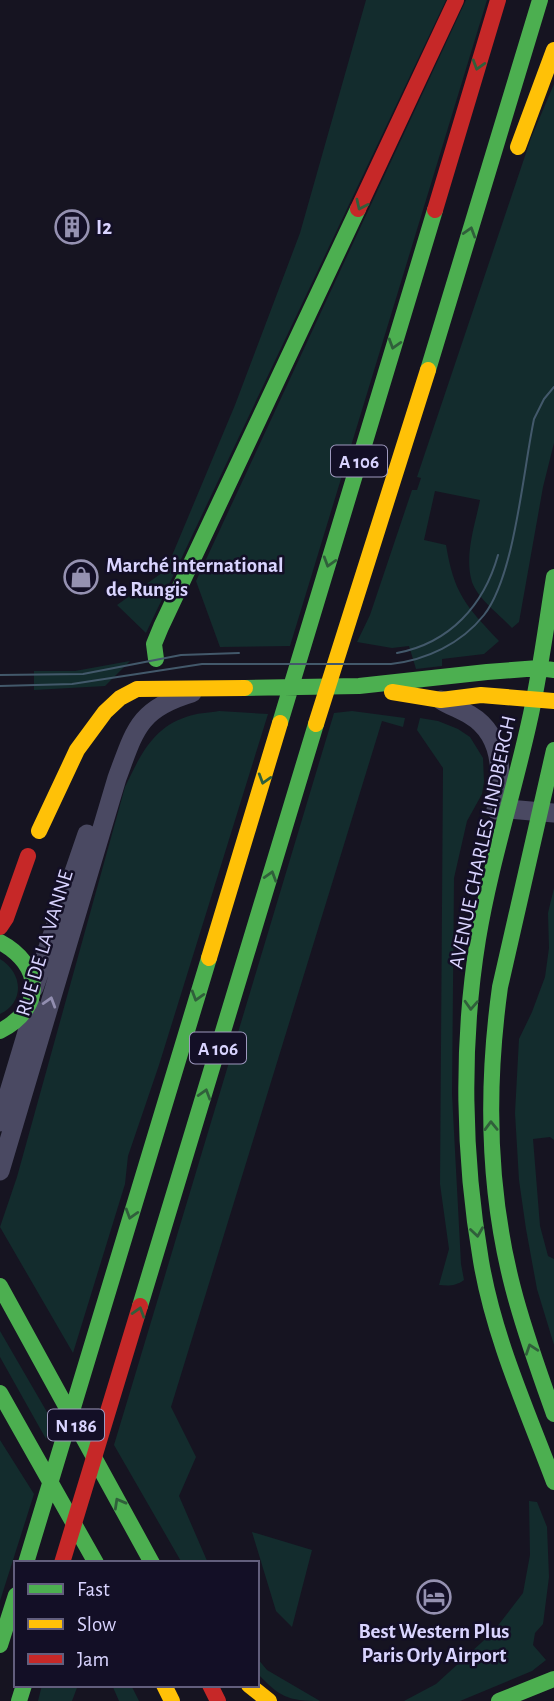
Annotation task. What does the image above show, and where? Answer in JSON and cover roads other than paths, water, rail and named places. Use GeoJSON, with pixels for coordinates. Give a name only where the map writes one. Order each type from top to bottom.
{"type":"FeatureCollection","features":[{"type":"Feature","properties":{"kind":"main road"},"geometry":{"type":"LineString","coordinates":[[38,831],[55,790],[90,730],[103,712],[132,685],[149,660],[456,0]]}},
{"type":"Feature","properties":{"kind":"main road","name":"A 106"},"geometry":{"type":"LineString","coordinates":[[27,1561],[498,0]]}},
{"type":"Feature","properties":{"kind":"main road","name":"A 106"},"geometry":{"type":"LineString","coordinates":[[64,1556],[341,641],[451,297],[540,0]]}},
{"type":"Feature","properties":{"kind":"main road"},"geometry":{"type":"LineString","coordinates":[[512,163],[554,50]]}},
{"type":"Feature","properties":{"kind":"main road"},"geometry":{"type":"LineString","coordinates":[[451,297],[466,289],[485,239]]}},
{"type":"Feature","properties":{"kind":"main road","name":"AVENUE CHARLES LINDBERGH"},"geometry":{"type":"LineString","coordinates":[[554,578],[546,669],[534,699],[478,937],[471,1004],[468,1094],[474,1213],[481,1264],[491,1306],[554,1482]]}},
{"type":"Feature","properties":{"kind":"main road"},"geometry":{"type":"LineString","coordinates":[[149,660],[178,692]]}},
{"type":"Feature","properties":{"kind":"main road"},"geometry":{"type":"LineString","coordinates":[[214,687],[359,686],[487,672],[546,669]]}},
{"type":"Feature","properties":{"kind":"main road"},"geometry":{"type":"LineString","coordinates":[[359,686],[441,700],[481,695],[554,701]]}},
{"type":"Feature","properties":{"kind":"main road"},"geometry":{"type":"LineString","coordinates":[[121,696],[147,687],[178,692]]}},
{"type":"Feature","properties":{"kind":"main road"},"geometry":{"type":"LineString","coordinates":[[554,750],[548,812],[500,994],[491,1067],[490,1103],[495,1187],[507,1265],[522,1321],[554,1413]]}},
{"type":"Feature","properties":{"kind":"main road"},"geometry":{"type":"LineString","coordinates":[[0,927],[6,918],[28,856]]}},
{"type":"Feature","properties":{"kind":"main road"},"geometry":{"type":"LineString","coordinates":[[0,942],[20,953],[32,976],[32,995],[18,1022],[0,1031]]}},
{"type":"Feature","properties":{"kind":"main road","name":"N 186"},"geometry":{"type":"LineString","coordinates":[[0,1286],[151,1561]]}},
{"type":"Feature","properties":{"kind":"main road","name":"N 186"},"geometry":{"type":"LineString","coordinates":[[0,1393],[95,1561]]}},
{"type":"Feature","properties":{"kind":"main road"},"geometry":{"type":"LineString","coordinates":[[0,1646],[14,1601]]}},
{"type":"Feature","properties":{"kind":"main road"},"geometry":{"type":"LineString","coordinates":[[499,1701],[554,1679]]}},
{"type":"Feature","properties":{"kind":"main road"},"geometry":{"type":"LineString","coordinates":[[252,1687],[269,1701]]}},
{"type":"Feature","properties":{"kind":"street","name":"RUE DE LA VANNE"},"geometry":{"type":"LineString","coordinates":[[0,1122],[28,1029],[32,995],[107,775],[135,729],[162,704],[178,692],[214,687]]}},
{"type":"Feature","properties":{"kind":"street"},"geometry":{"type":"LineString","coordinates":[[441,700],[470,715],[483,726],[493,740],[499,756],[501,787],[488,852],[478,937]]}},
{"type":"Feature","properties":{"kind":"street","name":"RUE DE LA VANNE"},"geometry":{"type":"LineString","coordinates":[[1,1166],[117,778],[135,729]]}},
{"type":"Feature","properties":{"kind":"street"},"geometry":{"type":"LineString","coordinates":[[508,809],[548,812]]}},
{"type":"Feature","properties":{"kind":"tram line"},"geometry":{"type":"LineString","coordinates":[[0,686],[72,684],[202,664],[391,664],[417,659],[442,649],[475,625],[495,597],[511,549],[534,419],[544,399],[554,387]]}},
{"type":"Feature","properties":{"kind":"tram line"},"geometry":{"type":"LineString","coordinates":[[397,653],[433,641],[462,619],[484,590],[498,555]]}},
{"type":"Feature","properties":{"kind":"tram line"},"geometry":{"type":"LineString","coordinates":[[0,675],[83,674],[181,655],[239,653]]}},
{"type":"Feature","properties":{"kind":"place","name":"I2"},"geometry":{"type":"Point","coordinates":[72,227]}},
{"type":"Feature","properties":{"kind":"place","name":"Marché international de Rungis"},"geometry":{"type":"Point","coordinates":[81,577]}},
{"type":"Feature","properties":{"kind":"place","name":"Best Western Plus Paris Orly Airport"},"geometry":{"type":"Point","coordinates":[434,1597]}}]}
